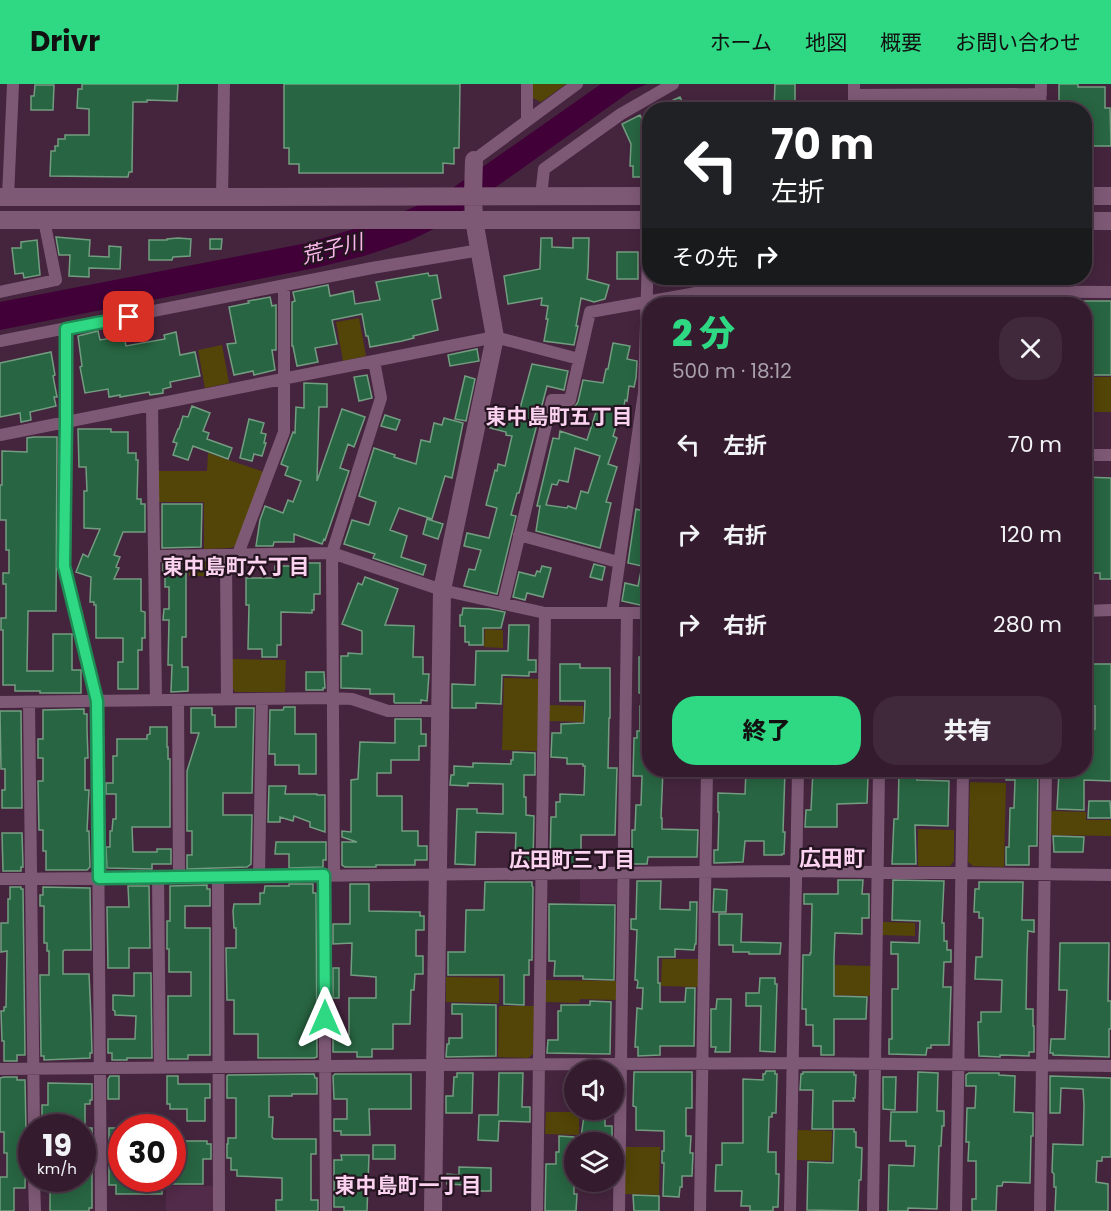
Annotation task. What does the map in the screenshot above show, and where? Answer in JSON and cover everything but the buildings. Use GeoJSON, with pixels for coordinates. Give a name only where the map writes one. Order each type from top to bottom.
{"type":"FeatureCollection","features":[{"type":"Feature","properties":{"kind":"street"},"geometry":{"type":"LineString","coordinates":[[13,84],[4,196],[426,196],[478,205],[642,219]]}},
{"type":"Feature","properties":{"kind":"street"},"geometry":{"type":"LineString","coordinates":[[222,197],[224,84]]}},
{"type":"Feature","properties":{"kind":"street"},"geometry":{"type":"LineString","coordinates":[[527,84],[527,120]]}},
{"type":"Feature","properties":{"kind":"street"},"geometry":{"type":"LineString","coordinates":[[433,1211],[442,591],[495,337],[480,250],[473,163],[577,84]]}},
{"type":"Feature","properties":{"kind":"street"},"geometry":{"type":"LineString","coordinates":[[541,196],[544,169],[621,114],[673,84]]}},
{"type":"Feature","properties":{"kind":"street"},"geometry":{"type":"LineString","coordinates":[[854,90],[1041,89]]}},
{"type":"Feature","properties":{"kind":"street"},"geometry":{"type":"LineString","coordinates":[[0,220],[456,220],[478,205],[541,196],[642,196]]}},
{"type":"Feature","properties":{"kind":"street"},"geometry":{"type":"LineString","coordinates":[[1092,196],[1111,196]]}},
{"type":"Feature","properties":{"kind":"street"},"geometry":{"type":"LineString","coordinates":[[0,292],[56,280],[44,220]]}},
{"type":"Feature","properties":{"kind":"street"},"geometry":{"type":"LineString","coordinates":[[1092,221],[1111,221]]}},
{"type":"Feature","properties":{"kind":"street"},"geometry":{"type":"LineString","coordinates":[[0,341],[372,268],[480,250]]}},
{"type":"Feature","properties":{"kind":"street"},"geometry":{"type":"LineString","coordinates":[[802,285],[802,297]]}},
{"type":"Feature","properties":{"kind":"street"},"geometry":{"type":"LineString","coordinates":[[227,699],[232,555],[284,432],[284,286]]}},
{"type":"Feature","properties":{"kind":"street"},"geometry":{"type":"LineString","coordinates":[[713,290],[713,297]]}},
{"type":"Feature","properties":{"kind":"street"},"geometry":{"type":"LineString","coordinates":[[674,297],[713,290],[802,291],[874,297]]}},
{"type":"Feature","properties":{"kind":"street"},"geometry":{"type":"LineString","coordinates":[[1062,297],[1111,292]]}},
{"type":"Feature","properties":{"kind":"street"},"geometry":{"type":"LineString","coordinates":[[503,604],[552,400],[570,400],[590,312],[642,303]]}},
{"type":"Feature","properties":{"kind":"street"},"geometry":{"type":"LineString","coordinates":[[66,329],[64,566],[97,701],[101,1211]]}},
{"type":"Feature","properties":{"kind":"street"},"geometry":{"type":"LineString","coordinates":[[0,435],[495,337],[579,359]]}},
{"type":"Feature","properties":{"kind":"street"},"geometry":{"type":"LineString","coordinates":[[326,1211],[325,1066],[332,698],[332,553],[381,398],[374,361]]}},
{"type":"Feature","properties":{"kind":"street"},"geometry":{"type":"LineString","coordinates":[[152,405],[156,700]]}},
{"type":"Feature","properties":{"kind":"street"},"geometry":{"type":"LineString","coordinates":[[612,613],[618,562],[642,421]]}},
{"type":"Feature","properties":{"kind":"street"},"geometry":{"type":"LineString","coordinates":[[1092,455],[1111,456]]}},
{"type":"Feature","properties":{"kind":"street"},"geometry":{"type":"LineString","coordinates":[[519,535],[618,562]]}},
{"type":"Feature","properties":{"kind":"street"},"geometry":{"type":"LineString","coordinates":[[155,556],[332,553],[442,591],[545,613],[642,613]]}},
{"type":"Feature","properties":{"kind":"street"},"geometry":{"type":"LineString","coordinates":[[1092,611],[1111,610]]}},
{"type":"Feature","properties":{"kind":"street"},"geometry":{"type":"LineString","coordinates":[[537,1211],[545,613]]}},
{"type":"Feature","properties":{"kind":"street"},"geometry":{"type":"LineString","coordinates":[[621,1060],[627,613]]}},
{"type":"Feature","properties":{"kind":"street"},"geometry":{"type":"LineString","coordinates":[[0,702],[332,698],[352,699],[388,711],[440,711]]}},
{"type":"Feature","properties":{"kind":"street"},"geometry":{"type":"LineString","coordinates":[[259,876],[262,699]]}},
{"type":"Feature","properties":{"kind":"street"},"geometry":{"type":"LineString","coordinates":[[178,700],[179,877]]}},
{"type":"Feature","properties":{"kind":"street"},"geometry":{"type":"LineString","coordinates":[[29,702],[34,1114]]}},
{"type":"Feature","properties":{"kind":"street"},"geometry":{"type":"LineString","coordinates":[[700,1211],[707,777]]}},
{"type":"Feature","properties":{"kind":"street"},"geometry":{"type":"LineString","coordinates":[[790,1211],[798,777]]}},
{"type":"Feature","properties":{"kind":"street"},"geometry":{"type":"LineString","coordinates":[[873,1211],[879,777]]}},
{"type":"Feature","properties":{"kind":"street"},"geometry":{"type":"LineString","coordinates":[[956,1211],[963,777]]}},
{"type":"Feature","properties":{"kind":"street"},"geometry":{"type":"LineString","coordinates":[[1040,1211],[1046,777]]}},
{"type":"Feature","properties":{"kind":"street"},"geometry":{"type":"LineString","coordinates":[[0,879],[796,871],[1111,875]]}},
{"type":"Feature","properties":{"kind":"street"},"geometry":{"type":"LineString","coordinates":[[218,876],[219,1211]]}},
{"type":"Feature","properties":{"kind":"street"},"geometry":{"type":"LineString","coordinates":[[158,877],[160,1067]]}},
{"type":"Feature","properties":{"kind":"street"},"geometry":{"type":"LineString","coordinates":[[0,1069],[564,1064]]}},
{"type":"Feature","properties":{"kind":"street"},"geometry":{"type":"LineString","coordinates":[[624,1064],[1111,1066]]}},
{"type":"Feature","properties":{"kind":"street"},"geometry":{"type":"LineString","coordinates":[[619,1211],[620,1120]]}},
{"type":"Feature","properties":{"kind":"street"},"geometry":{"type":"LineString","coordinates":[[34,1192],[35,1211]]}},
{"type":"Feature","properties":{"kind":"shaded area"},"geometry":{"type":"Polygon","coordinates":[[[533,84],[566,84],[541,102],[533,98],[533,84]]]}},
{"type":"Feature","properties":{"kind":"shaded area"},"geometry":{"type":"Polygon","coordinates":[[[359,318],[366,356],[343,361],[336,322],[359,318]]]}},
{"type":"Feature","properties":{"kind":"shaded area"},"geometry":{"type":"Polygon","coordinates":[[[222,345],[229,383],[205,388],[198,350],[222,345]]]}},
{"type":"Feature","properties":{"kind":"shaded area"},"geometry":{"type":"Polygon","coordinates":[[[1092,377],[1111,377],[1111,412],[1092,412],[1092,377]]]}},
{"type":"Feature","properties":{"kind":"shaded area"},"geometry":{"type":"Polygon","coordinates":[[[208,453],[264,472],[236,546],[231,548],[204,549],[204,502],[158,502],[158,471],[207,471],[208,453]]]}},
{"type":"Feature","properties":{"kind":"shaded area"},"geometry":{"type":"Polygon","coordinates":[[[189,560],[217,560],[221,564],[221,576],[189,576],[189,560]]]}},
{"type":"Feature","properties":{"kind":"shaded area"},"geometry":{"type":"Polygon","coordinates":[[[485,629],[503,630],[503,648],[484,647],[485,629]]]}},
{"type":"Feature","properties":{"kind":"shaded area"},"geometry":{"type":"Polygon","coordinates":[[[232,659],[286,660],[285,692],[235,692],[232,687],[232,659]]]}},
{"type":"Feature","properties":{"kind":"shaded area"},"geometry":{"type":"Polygon","coordinates":[[[504,678],[539,679],[537,751],[502,750],[504,678]]]}},
{"type":"Feature","properties":{"kind":"shaded area"},"geometry":{"type":"Polygon","coordinates":[[[549,705],[583,706],[583,722],[549,721],[549,705]]]}},
{"type":"Feature","properties":{"kind":"shaded area"},"geometry":{"type":"Polygon","coordinates":[[[955,777],[955,779],[918,778],[955,777]]]}},
{"type":"Feature","properties":{"kind":"shaded area"},"geometry":{"type":"Polygon","coordinates":[[[970,782],[1006,783],[1004,867],[973,866],[968,862],[970,782]]]}},
{"type":"Feature","properties":{"kind":"shaded area"},"geometry":{"type":"Polygon","coordinates":[[[1051,811],[1086,812],[1086,820],[1111,820],[1111,836],[1051,835],[1051,811]]]}},
{"type":"Feature","properties":{"kind":"shaded area"},"geometry":{"type":"Polygon","coordinates":[[[918,829],[954,830],[954,861],[950,866],[918,866],[918,829]]]}},
{"type":"Feature","properties":{"kind":"shaded area"},"geometry":{"type":"Polygon","coordinates":[[[580,879],[615,879],[618,883],[617,903],[580,902],[580,879]]]}},
{"type":"Feature","properties":{"kind":"shaded area"},"geometry":{"type":"Polygon","coordinates":[[[883,922],[915,923],[915,936],[882,935],[883,922]]]}},
{"type":"Feature","properties":{"kind":"shaded area"},"geometry":{"type":"Polygon","coordinates":[[[662,959],[698,959],[698,987],[661,986],[662,959]]]}},
{"type":"Feature","properties":{"kind":"shaded area"},"geometry":{"type":"Polygon","coordinates":[[[835,965],[871,966],[870,996],[835,995],[835,965]]]}},
{"type":"Feature","properties":{"kind":"shaded area"},"geometry":{"type":"Polygon","coordinates":[[[446,977],[499,978],[499,1003],[446,1002],[446,977]]]}},
{"type":"Feature","properties":{"kind":"shaded area"},"geometry":{"type":"Polygon","coordinates":[[[545,980],[616,981],[616,1000],[580,999],[579,1003],[545,1002],[545,980]]]}},
{"type":"Feature","properties":{"kind":"shaded area"},"geometry":{"type":"Polygon","coordinates":[[[499,1006],[534,1006],[533,1054],[528,1058],[498,1057],[499,1006]]]}},
{"type":"Feature","properties":{"kind":"shaded area"},"geometry":{"type":"Polygon","coordinates":[[[546,1112],[564,1112],[564,1120],[579,1120],[579,1132],[545,1134],[546,1112]]]}},
{"type":"Feature","properties":{"kind":"shaded area"},"geometry":{"type":"Polygon","coordinates":[[[798,1130],[832,1131],[831,1161],[797,1160],[798,1130]]]}},
{"type":"Feature","properties":{"kind":"shaded area"},"geometry":{"type":"Polygon","coordinates":[[[625,1147],[660,1147],[659,1195],[624,1194],[625,1147]]]}},
{"type":"Feature","properties":{"kind":"shaded area"},"geometry":{"type":"Polygon","coordinates":[[[186,1186],[215,1186],[215,1211],[166,1211],[166,1192],[186,1192],[186,1186]]]}},
{"type":"Feature","properties":{"kind":"water","name":"荒子川"},"geometry":{"type":"Polygon","coordinates":[[[601,84],[647,84],[631,91],[444,224],[409,241],[364,256],[315,268],[0,330],[0,302],[307,243],[384,220],[444,194],[601,84]]]}},
{"type":"Feature","properties":{"kind":"district","name":"東中島町五丁目"},"geometry":{"type":"Point","coordinates":[559,417]}},
{"type":"Feature","properties":{"kind":"district","name":"東中島町六丁目"},"geometry":{"type":"Point","coordinates":[236,567]}},
{"type":"Feature","properties":{"kind":"district","name":"広田町"},"geometry":{"type":"Point","coordinates":[832,858]}},
{"type":"Feature","properties":{"kind":"district","name":"広田町三丁目"},"geometry":{"type":"Point","coordinates":[572,860]}},
{"type":"Feature","properties":{"kind":"district","name":"東中島町一丁目"},"geometry":{"type":"Point","coordinates":[408,1186]}},
{"type":"Feature","properties":{"kind":"route"},"geometry":{"type":"LineString","coordinates":[[129,317],[66,329],[64,566],[97,701],[99,878],[324,875],[325,1018]]}}]}
